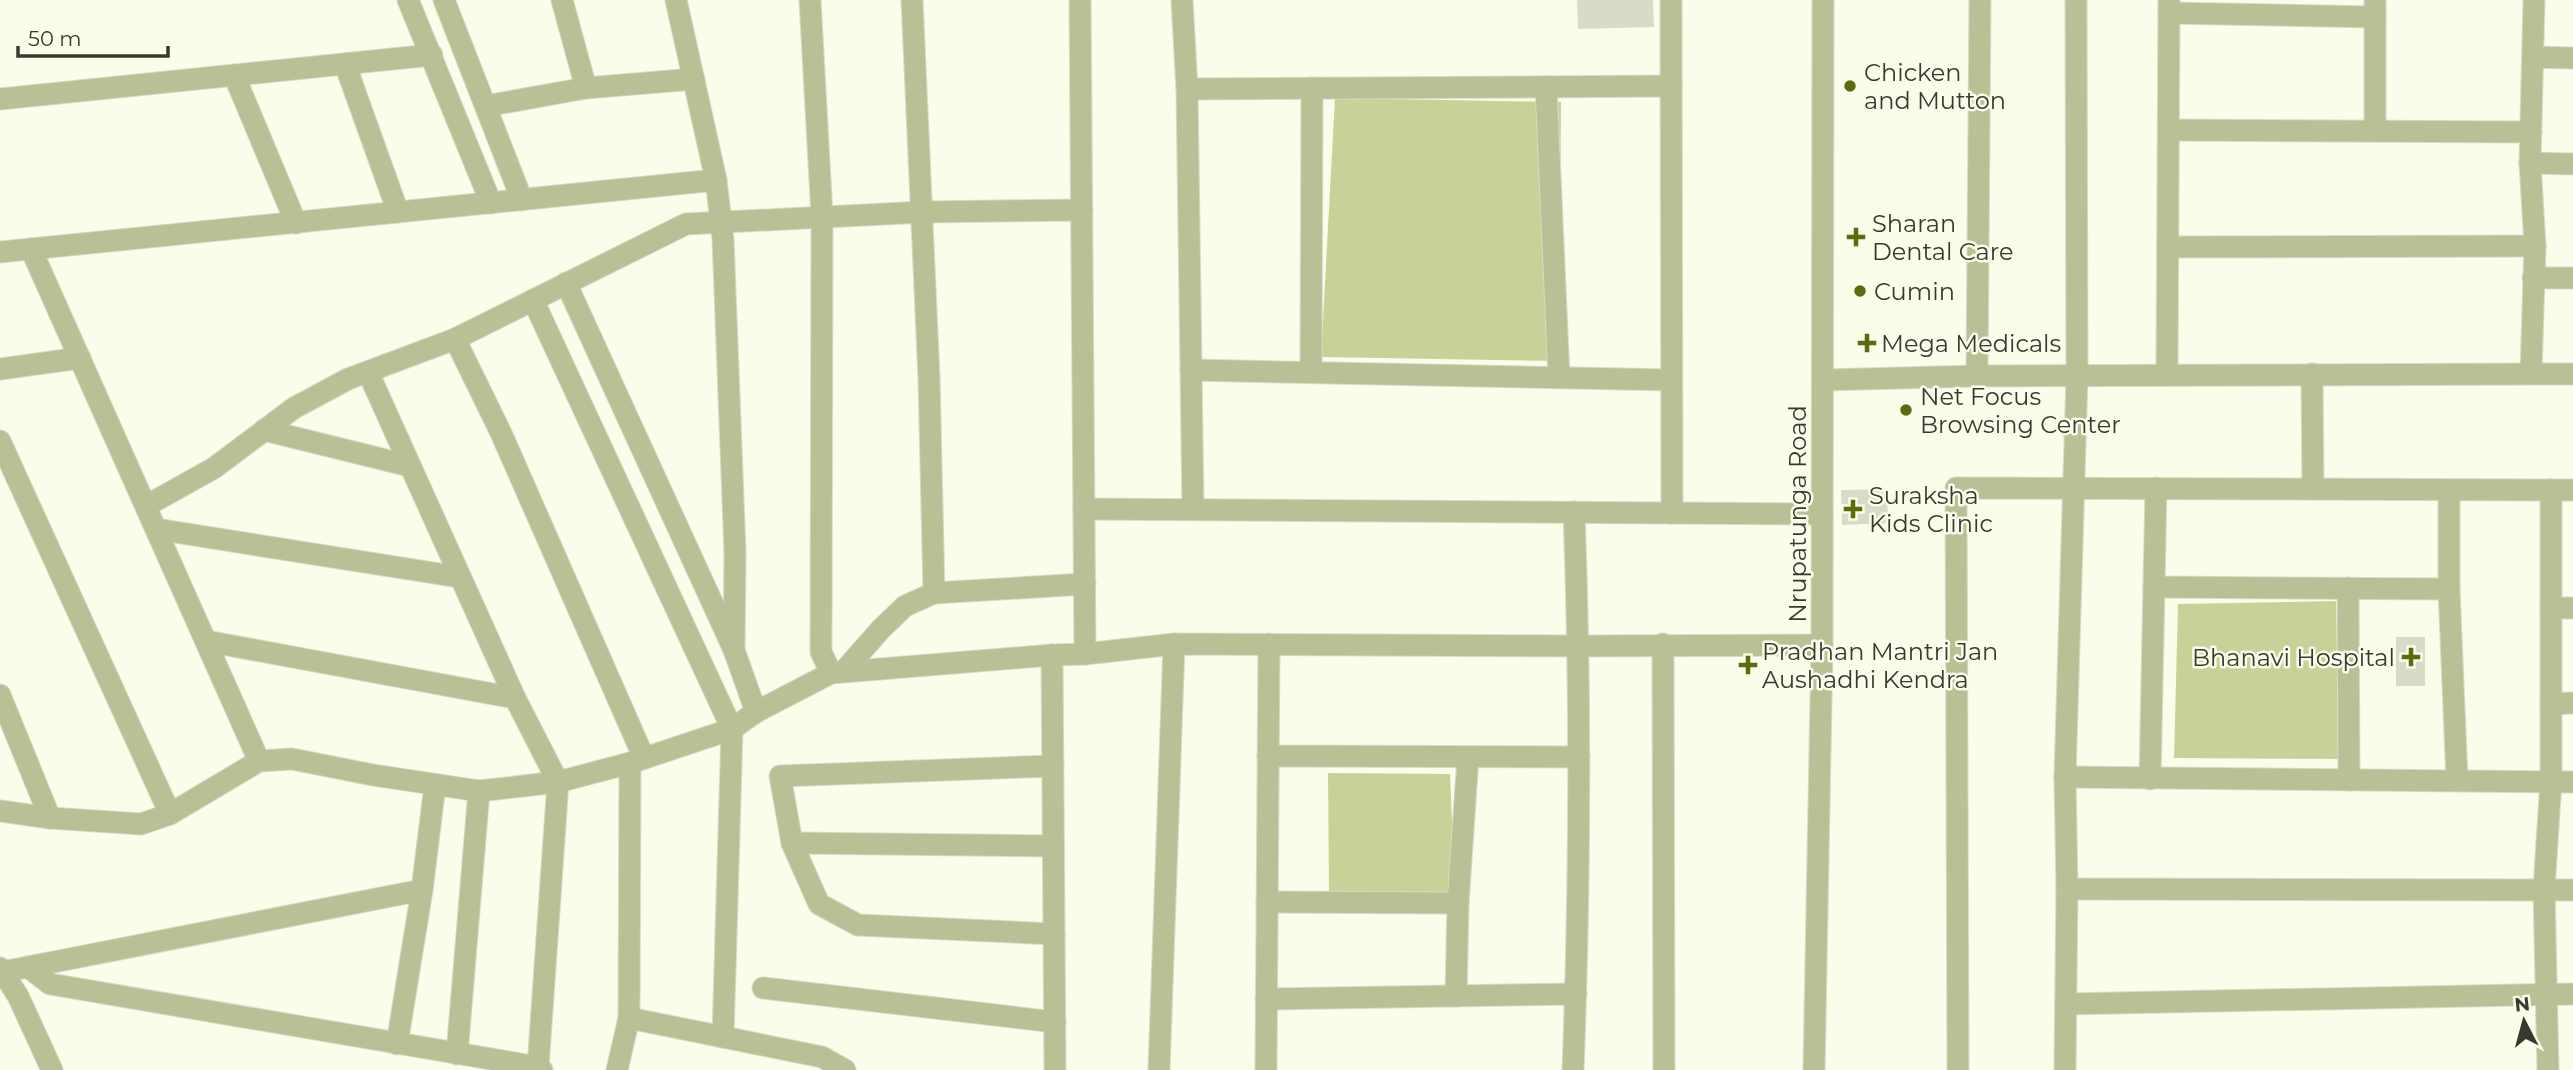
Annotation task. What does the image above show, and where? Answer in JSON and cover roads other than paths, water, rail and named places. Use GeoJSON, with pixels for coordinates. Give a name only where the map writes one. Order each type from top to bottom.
{"type":"FeatureCollection","features":[{"type":"Feature","properties":{"kind":"street"},"geometry":{"type":"LineString","coordinates":[[408,0],[491,203]]}},
{"type":"Feature","properties":{"kind":"street"},"geometry":{"type":"LineString","coordinates":[[444,0],[522,200]]}},
{"type":"Feature","properties":{"kind":"street"},"geometry":{"type":"LineString","coordinates":[[562,0],[586,88]]}},
{"type":"Feature","properties":{"kind":"street"},"geometry":{"type":"LineString","coordinates":[[676,0],[716,180],[721,222],[735,538],[734,650]]}},
{"type":"Feature","properties":{"kind":"street"},"geometry":{"type":"LineString","coordinates":[[810,0],[821,216],[821,652],[837,672]]}},
{"type":"Feature","properties":{"kind":"street"},"geometry":{"type":"LineString","coordinates":[[912,0],[923,212],[934,593]]}},
{"type":"Feature","properties":{"kind":"street"},"geometry":{"type":"LineString","coordinates":[[1080,0],[1085,654]]}},
{"type":"Feature","properties":{"kind":"street"},"geometry":{"type":"LineString","coordinates":[[1182,0],[1187,89],[1193,509]]}},
{"type":"Feature","properties":{"kind":"street"},"geometry":{"type":"LineString","coordinates":[[1671,0],[1672,513]]}},
{"type":"Feature","properties":{"kind":"street","name":"Nrupatunga Road"},"geometry":{"type":"LineString","coordinates":[[1815,1070],[1824,380],[1823,0]]}},
{"type":"Feature","properties":{"kind":"street"},"geometry":{"type":"LineString","coordinates":[[1978,376],[1980,0]]}},
{"type":"Feature","properties":{"kind":"street"},"geometry":{"type":"LineString","coordinates":[[2065,1070],[2065,777],[2077,376],[2076,0]]}},
{"type":"Feature","properties":{"kind":"street"},"geometry":{"type":"LineString","coordinates":[[2531,373],[2535,246],[2530,163],[2534,0]]}},
{"type":"Feature","properties":{"kind":"street"},"geometry":{"type":"LineString","coordinates":[[2167,375],[2169,7],[2375,9],[2375,130]]}},
{"type":"Feature","properties":{"kind":"street"},"geometry":{"type":"LineString","coordinates":[[0,99],[432,55]]}},
{"type":"Feature","properties":{"kind":"street"},"geometry":{"type":"LineString","coordinates":[[2534,57],[2573,58]]}},
{"type":"Feature","properties":{"kind":"street"},"geometry":{"type":"LineString","coordinates":[[345,64],[398,212]]}},
{"type":"Feature","properties":{"kind":"street"},"geometry":{"type":"LineString","coordinates":[[234,75],[296,223]]}},
{"type":"Feature","properties":{"kind":"street"},"geometry":{"type":"LineString","coordinates":[[486,106],[586,88],[694,79]]}},
{"type":"Feature","properties":{"kind":"street"},"geometry":{"type":"LineString","coordinates":[[1187,89],[1671,86]]}},
{"type":"Feature","properties":{"kind":"street"},"geometry":{"type":"LineString","coordinates":[[1546,87],[1559,377]]}},
{"type":"Feature","properties":{"kind":"street"},"geometry":{"type":"LineString","coordinates":[[1311,372],[1312,88]]}},
{"type":"Feature","properties":{"kind":"street"},"geometry":{"type":"LineString","coordinates":[[2169,130],[2531,132]]}},
{"type":"Feature","properties":{"kind":"street"},"geometry":{"type":"LineString","coordinates":[[2530,163],[2573,164]]}},
{"type":"Feature","properties":{"kind":"street"},"geometry":{"type":"LineString","coordinates":[[0,252],[716,180]]}},
{"type":"Feature","properties":{"kind":"street"},"geometry":{"type":"LineString","coordinates":[[146,506],[214,467],[294,408],[348,379],[456,339],[686,224],[923,212],[1082,210]]}},
{"type":"Feature","properties":{"kind":"street"},"geometry":{"type":"LineString","coordinates":[[2168,247],[2535,246]]}},
{"type":"Feature","properties":{"kind":"street"},"geometry":{"type":"LineString","coordinates":[[31,249],[259,761]]}},
{"type":"Feature","properties":{"kind":"street"},"geometry":{"type":"LineString","coordinates":[[2533,278],[2573,278]]}},
{"type":"Feature","properties":{"kind":"street"},"geometry":{"type":"LineString","coordinates":[[566,283],[734,650],[756,712]]}},
{"type":"Feature","properties":{"kind":"street"},"geometry":{"type":"LineString","coordinates":[[533,300],[732,729],[723,1037]]}},
{"type":"Feature","properties":{"kind":"street"},"geometry":{"type":"LineString","coordinates":[[456,339],[501,433],[637,760],[629,1018],[617,1070]]}},
{"type":"Feature","properties":{"kind":"street"},"geometry":{"type":"LineString","coordinates":[[0,369],[80,358]]}},
{"type":"Feature","properties":{"kind":"street"},"geometry":{"type":"LineString","coordinates":[[1191,370],[1671,380]]}},
{"type":"Feature","properties":{"kind":"street"},"geometry":{"type":"LineString","coordinates":[[28,967],[50,984],[540,1068],[558,782],[515,698],[368,372]]}},
{"type":"Feature","properties":{"kind":"street"},"geometry":{"type":"LineString","coordinates":[[2312,374],[2313,489]]}},
{"type":"Feature","properties":{"kind":"street"},"geometry":{"type":"LineString","coordinates":[[1824,380],[1978,376],[2573,374]]}},
{"type":"Feature","properties":{"kind":"street"},"geometry":{"type":"LineString","coordinates":[[264,430],[410,466]]}},
{"type":"Feature","properties":{"kind":"street"},"geometry":{"type":"LineString","coordinates":[[0,441],[170,814]]}},
{"type":"Feature","properties":{"kind":"street"},"geometry":{"type":"LineString","coordinates":[[1958,1070],[1956,488],[2573,490]]}},
{"type":"Feature","properties":{"kind":"street"},"geometry":{"type":"LineString","coordinates":[[2150,779],[2156,488]]}},
{"type":"Feature","properties":{"kind":"street"},"geometry":{"type":"LineString","coordinates":[[2548,1070],[2544,889],[2551,781],[2551,490]]}},
{"type":"Feature","properties":{"kind":"street"},"geometry":{"type":"LineString","coordinates":[[2449,491],[2449,589],[2457,780]]}},
{"type":"Feature","properties":{"kind":"street"},"geometry":{"type":"LineString","coordinates":[[1084,509],[1822,514]]}},
{"type":"Feature","properties":{"kind":"street"},"geometry":{"type":"LineString","coordinates":[[1573,1070],[1579,757],[1579,646],[1574,512]]}},
{"type":"Feature","properties":{"kind":"street"},"geometry":{"type":"LineString","coordinates":[[156,529],[459,577]]}},
{"type":"Feature","properties":{"kind":"street"},"geometry":{"type":"LineString","coordinates":[[0,811],[50,818],[141,824],[170,814],[259,761],[292,759],[479,792],[558,782],[732,729],[756,712],[837,672],[905,606],[934,593],[1085,584]]}},
{"type":"Feature","properties":{"kind":"street"},"geometry":{"type":"LineString","coordinates":[[2154,587],[2449,589]]}},
{"type":"Feature","properties":{"kind":"street"},"geometry":{"type":"LineString","coordinates":[[2348,588],[2349,780]]}},
{"type":"Feature","properties":{"kind":"street"},"geometry":{"type":"LineString","coordinates":[[2551,608],[2573,608]]}},
{"type":"Feature","properties":{"kind":"street"},"geometry":{"type":"LineString","coordinates":[[206,641],[515,698]]}},
{"type":"Feature","properties":{"kind":"street"},"geometry":{"type":"LineString","coordinates":[[837,672],[1052,654],[1085,654],[1174,644],[1822,645]]}},
{"type":"Feature","properties":{"kind":"street"},"geometry":{"type":"LineString","coordinates":[[1159,1070],[1174,644]]}},
{"type":"Feature","properties":{"kind":"street"},"geometry":{"type":"LineString","coordinates":[[1266,1070],[1269,644]]}},
{"type":"Feature","properties":{"kind":"street"},"geometry":{"type":"LineString","coordinates":[[1663,644],[1664,1070]]}},
{"type":"Feature","properties":{"kind":"street"},"geometry":{"type":"LineString","coordinates":[[1052,654],[1055,1070]]}},
{"type":"Feature","properties":{"kind":"street"},"geometry":{"type":"LineString","coordinates":[[0,695],[50,818]]}},
{"type":"Feature","properties":{"kind":"street"},"geometry":{"type":"LineString","coordinates":[[2551,704],[2573,703]]}},
{"type":"Feature","properties":{"kind":"street"},"geometry":{"type":"LineString","coordinates":[[1268,757],[1579,757]]}},
{"type":"Feature","properties":{"kind":"street"},"geometry":{"type":"LineString","coordinates":[[1456,996],[1458,903],[1468,757]]}},
{"type":"Feature","properties":{"kind":"street"},"geometry":{"type":"LineString","coordinates":[[1053,766],[780,776],[792,843],[819,904],[858,925],[1054,934]]}},
{"type":"Feature","properties":{"kind":"street"},"geometry":{"type":"LineString","coordinates":[[2065,777],[2573,782]]}},
{"type":"Feature","properties":{"kind":"street"},"geometry":{"type":"LineString","coordinates":[[397,1044],[422,890],[435,785]]}},
{"type":"Feature","properties":{"kind":"street"},"geometry":{"type":"LineString","coordinates":[[457,1054],[479,792]]}},
{"type":"Feature","properties":{"kind":"street"},"geometry":{"type":"LineString","coordinates":[[792,843],[1053,846]]}},
{"type":"Feature","properties":{"kind":"street"},"geometry":{"type":"LineString","coordinates":[[2067,889],[2573,890]]}},
{"type":"Feature","properties":{"kind":"street"},"geometry":{"type":"LineString","coordinates":[[52,1070],[18,996],[1,970],[422,890]]}},
{"type":"Feature","properties":{"kind":"street"},"geometry":{"type":"LineString","coordinates":[[1267,902],[1458,903]]}},
{"type":"Feature","properties":{"kind":"street"},"geometry":{"type":"LineString","coordinates":[[763,988],[1055,1023]]}},
{"type":"Feature","properties":{"kind":"street"},"geometry":{"type":"LineString","coordinates":[[1266,999],[1576,993]]}},
{"type":"Feature","properties":{"kind":"street"},"geometry":{"type":"LineString","coordinates":[[2066,1004],[2573,994]]}},
{"type":"Feature","properties":{"kind":"street"},"geometry":{"type":"LineString","coordinates":[[629,1018],[822,1057],[845,1070]]}},
{"type":"Feature","properties":{"kind":"place","name":"Chicken and Mutton"},"geometry":{"type":"Point","coordinates":[1850,86]}},
{"type":"Feature","properties":{"kind":"place","name":"Sharan Dental Care"},"geometry":{"type":"Point","coordinates":[1856,237]}},
{"type":"Feature","properties":{"kind":"place","name":"Cumin"},"geometry":{"type":"Point","coordinates":[1860,291]}},
{"type":"Feature","properties":{"kind":"place","name":"Mega Medicals"},"geometry":{"type":"Point","coordinates":[1867,343]}},
{"type":"Feature","properties":{"kind":"place","name":"Net Focus Browsing Center"},"geometry":{"type":"Point","coordinates":[1906,410]}},
{"type":"Feature","properties":{"kind":"place","name":"Suraksha Kids Clinic"},"geometry":{"type":"Point","coordinates":[1853,509]}},
{"type":"Feature","properties":{"kind":"place","name":"Bhanavi Hospital"},"geometry":{"type":"Point","coordinates":[2411,657]}},
{"type":"Feature","properties":{"kind":"place","name":"Pradhan Mantri Jan Aushadhi Kendra"},"geometry":{"type":"Point","coordinates":[1748,665]}}]}
